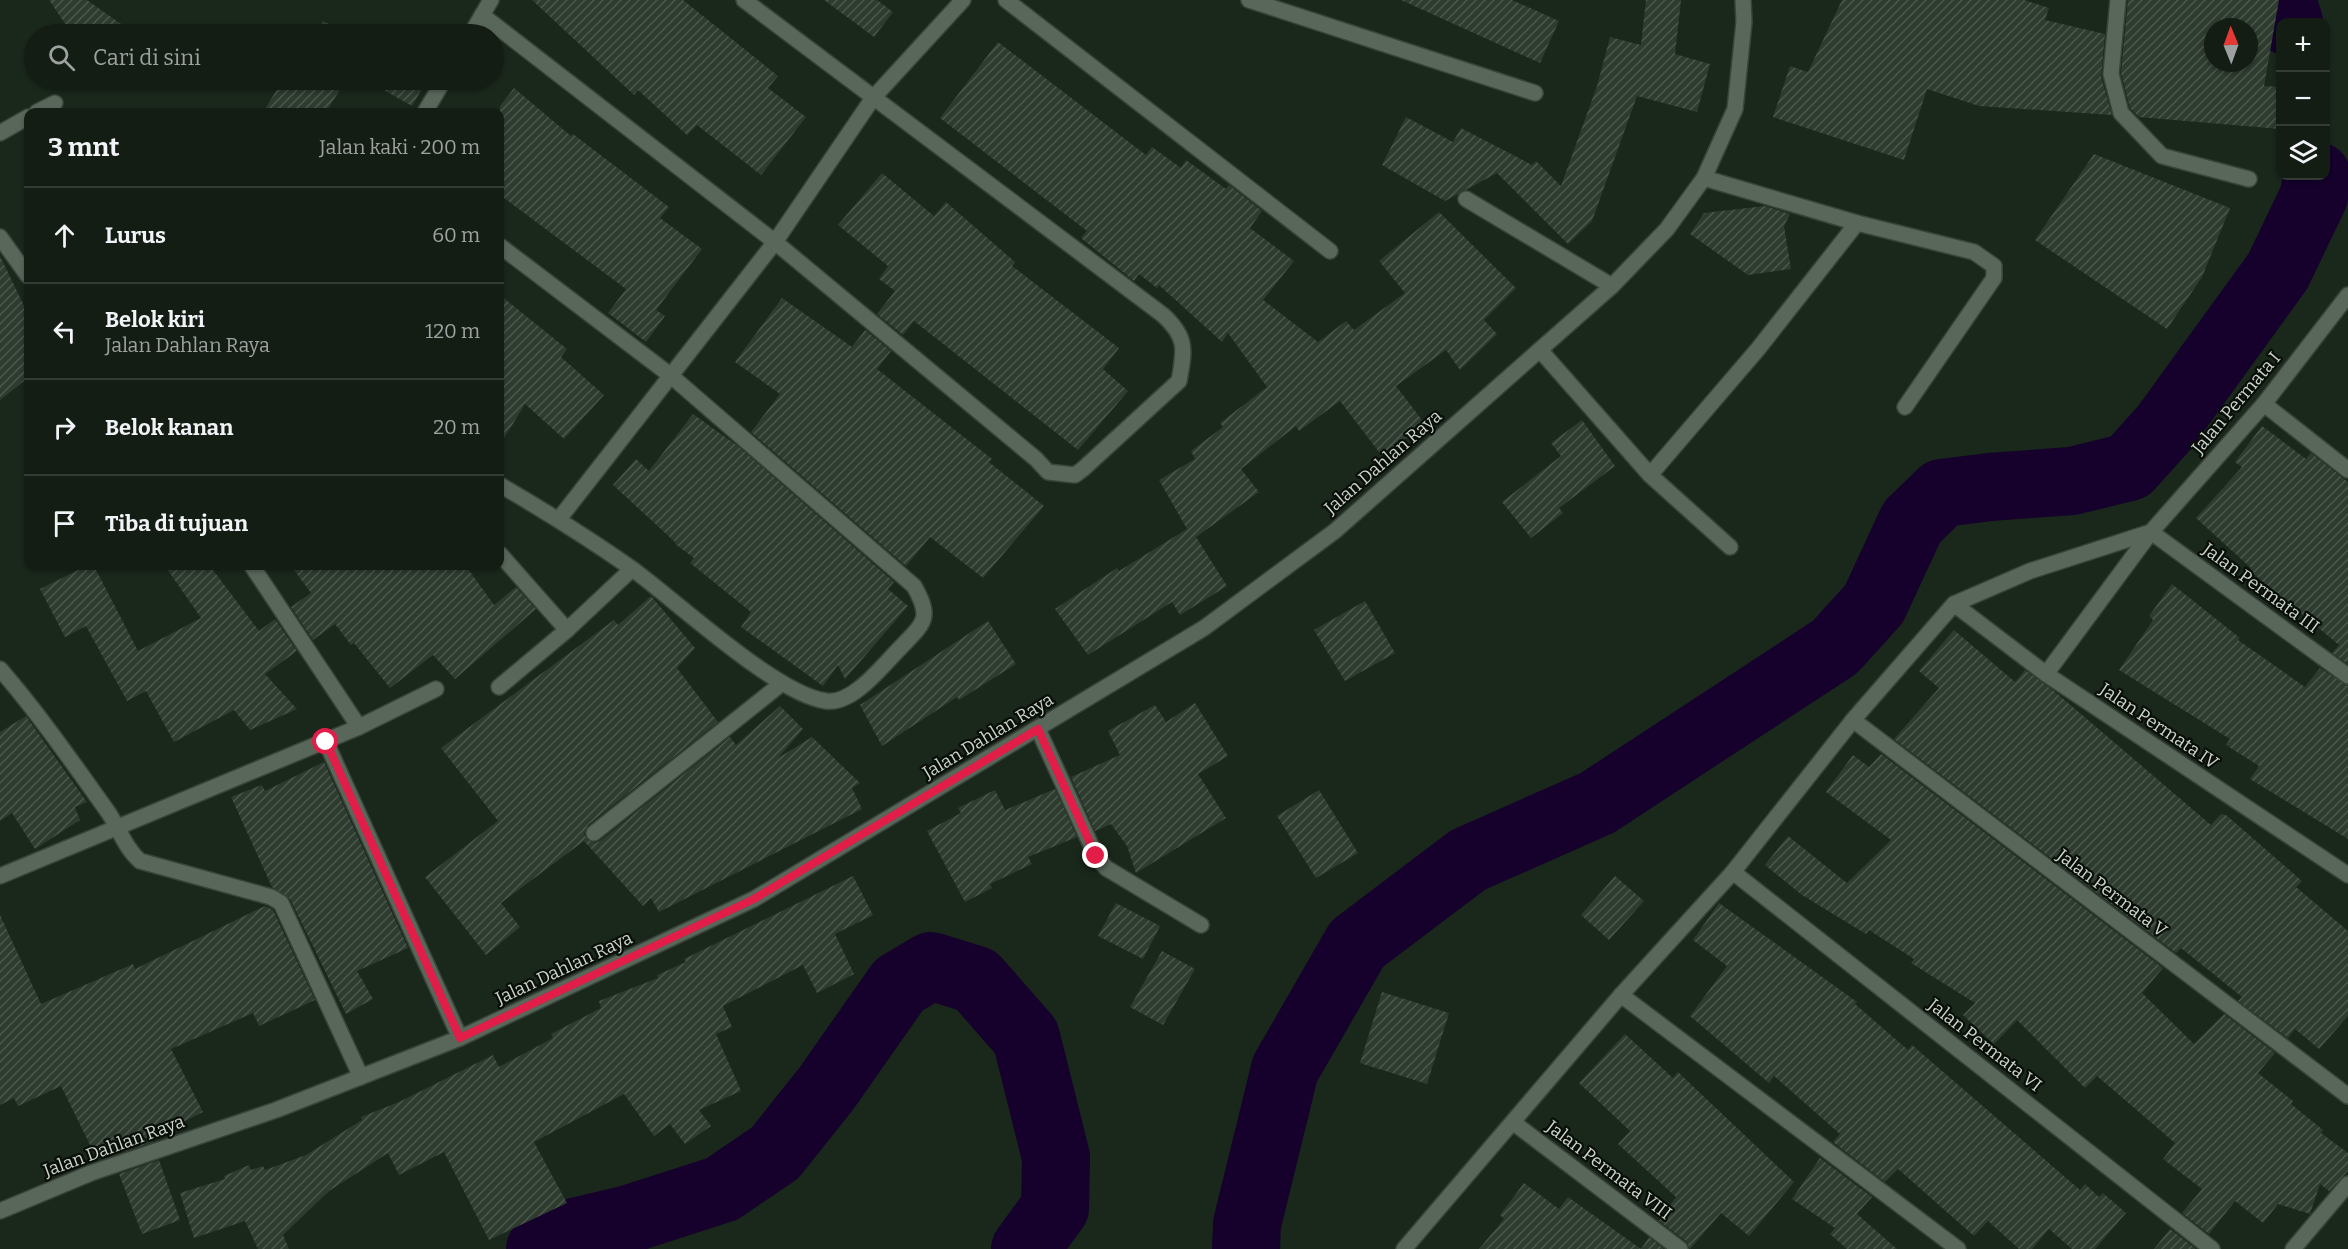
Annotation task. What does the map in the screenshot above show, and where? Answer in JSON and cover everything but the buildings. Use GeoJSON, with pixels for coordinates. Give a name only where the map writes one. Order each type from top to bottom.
{"type":"FeatureCollection","features":[{"type":"Feature","properties":{"kind":"street"},"geometry":{"type":"LineString","coordinates":[[477,24],[491,0]]}},
{"type":"Feature","properties":{"kind":"street"},"geometry":{"type":"LineString","coordinates":[[504,32],[775,242],[1036,459],[1048,472],[1075,475],[1179,381],[1184,346],[1179,329],[744,0]]}},
{"type":"Feature","properties":{"kind":"street"},"geometry":{"type":"LineString","coordinates":[[559,519],[775,242],[873,98],[963,0]]}},
{"type":"Feature","properties":{"kind":"street"},"geometry":{"type":"LineString","coordinates":[[1006,0],[1330,251]]}},
{"type":"Feature","properties":{"kind":"street"},"geometry":{"type":"LineString","coordinates":[[1249,0],[1535,93]]}},
{"type":"Feature","properties":{"kind":"street","name":"Jalan Dahlan Raya"},"geometry":{"type":"LineString","coordinates":[[0,1211],[91,1173],[276,1110],[460,1038],[754,899],[1204,628],[1325,538],[1612,285],[1667,229],[1704,178],[1735,109],[1744,22],[1743,0]]}},
{"type":"Feature","properties":{"kind":"street"},"geometry":{"type":"LineString","coordinates":[[2118,0],[2111,74],[2121,113],[2162,156],[2249,179]]}},
{"type":"Feature","properties":{"kind":"street"},"geometry":{"type":"LineString","coordinates":[[482,15],[494,24]]}},
{"type":"Feature","properties":{"kind":"street"},"geometry":{"type":"LineString","coordinates":[[427,108],[438,90]]}},
{"type":"Feature","properties":{"kind":"street"},"geometry":{"type":"LineString","coordinates":[[45,108],[55,103]]}},
{"type":"Feature","properties":{"kind":"street"},"geometry":{"type":"LineString","coordinates":[[0,133],[24,119]]}},
{"type":"Feature","properties":{"kind":"street"},"geometry":{"type":"LineString","coordinates":[[1704,178],[1857,223],[1974,252],[1994,266],[1994,278],[1905,407]]}},
{"type":"Feature","properties":{"kind":"street"},"geometry":{"type":"LineString","coordinates":[[1466,199],[1612,285]]}},
{"type":"Feature","properties":{"kind":"street"},"geometry":{"type":"LineString","coordinates":[[1650,475],[1758,349],[1857,223]]}},
{"type":"Feature","properties":{"kind":"street"},"geometry":{"type":"LineString","coordinates":[[0,237],[24,270]]}},
{"type":"Feature","properties":{"kind":"street"},"geometry":{"type":"LineString","coordinates":[[504,249],[670,375],[914,586],[925,606],[922,625],[854,694],[827,702],[781,684],[632,569],[559,519],[504,487]]}},
{"type":"Feature","properties":{"kind":"street","name":"Jalan Permata I"},"geometry":{"type":"LineString","coordinates":[[2046,674],[2151,532],[2264,404],[2348,295]]}},
{"type":"Feature","properties":{"kind":"street"},"geometry":{"type":"LineString","coordinates":[[1540,350],[1650,475],[1730,547]]}},
{"type":"Feature","properties":{"kind":"street"},"geometry":{"type":"LineString","coordinates":[[2264,404],[2348,470]]}},
{"type":"Feature","properties":{"kind":"street"},"geometry":{"type":"LineString","coordinates":[[1404,1249],[1621,995],[1733,872],[1853,720],[1954,604],[2030,571],[2151,532]]}},
{"type":"Feature","properties":{"kind":"street","name":"Jalan Permata III"},"geometry":{"type":"LineString","coordinates":[[2151,532],[2348,676]]}},
{"type":"Feature","properties":{"kind":"street"},"geometry":{"type":"LineString","coordinates":[[504,559],[567,630]]}},
{"type":"Feature","properties":{"kind":"street"},"geometry":{"type":"LineString","coordinates":[[499,687],[567,630],[632,569]]}},
{"type":"Feature","properties":{"kind":"street"},"geometry":{"type":"LineString","coordinates":[[255,570],[359,727]]}},
{"type":"Feature","properties":{"kind":"street","name":"Jalan Permata IV"},"geometry":{"type":"LineString","coordinates":[[1954,604],[2046,674],[2348,875]]}},
{"type":"Feature","properties":{"kind":"street"},"geometry":{"type":"LineString","coordinates":[[0,669],[33,708],[120,828],[130,852],[140,861],[265,895],[281,903],[361,1077]]}},
{"type":"Feature","properties":{"kind":"street"},"geometry":{"type":"LineString","coordinates":[[594,833],[781,684]]}},
{"type":"Feature","properties":{"kind":"street"},"geometry":{"type":"LineString","coordinates":[[0,876],[326,742],[436,689]]}},
{"type":"Feature","properties":{"kind":"street","name":"Jalan Permata V"},"geometry":{"type":"LineString","coordinates":[[1853,720],[2348,1096]]}},
{"type":"Feature","properties":{"kind":"street"},"geometry":{"type":"LineString","coordinates":[[1038,729],[1101,862],[1115,875],[1201,925]]}},
{"type":"Feature","properties":{"kind":"street"},"geometry":{"type":"LineString","coordinates":[[326,742],[460,1038]]}},
{"type":"Feature","properties":{"kind":"street","name":"Jalan Permata VI"},"geometry":{"type":"LineString","coordinates":[[1733,872],[2212,1249]]}},
{"type":"Feature","properties":{"kind":"street"},"geometry":{"type":"LineString","coordinates":[[1621,995],[1958,1249]]}},
{"type":"Feature","properties":{"kind":"street","name":"Jalan Permata VIII"},"geometry":{"type":"LineString","coordinates":[[1514,1123],[1680,1249]]}},
{"type":"Feature","properties":{"kind":"street"},"geometry":{"type":"LineString","coordinates":[[2293,1249],[2348,1184]]}},
{"type":"Feature","properties":{"kind":"waterway"},"geometry":{"type":"LineString","coordinates":[[2282,0],[2288,18]]}},
{"type":"Feature","properties":{"kind":"waterway"},"geometry":{"type":"LineString","coordinates":[[1246,1249],[1247,1224],[1285,1069],[1357,944],[1468,860],[1597,803],[1835,647],[1874,604],[1912,522],[1942,493],[2072,481],[2129,467],[2165,427],[2278,271],[2314,196],[2316,180]]}},
{"type":"Feature","properties":{"kind":"waterway"},"geometry":{"type":"LineString","coordinates":[[540,1249],[574,1232],[629,1219],[722,1189],[775,1153],[826,1089],[899,985],[931,966],[976,980],[1026,1037],[1056,1157],[1055,1208],[1025,1249]]}},
{"type":"Feature","properties":{"kind":"route"},"geometry":{"type":"LineString","coordinates":[[326,742],[460,1038],[754,899],[1038,729],[1096,856]]}}]}
